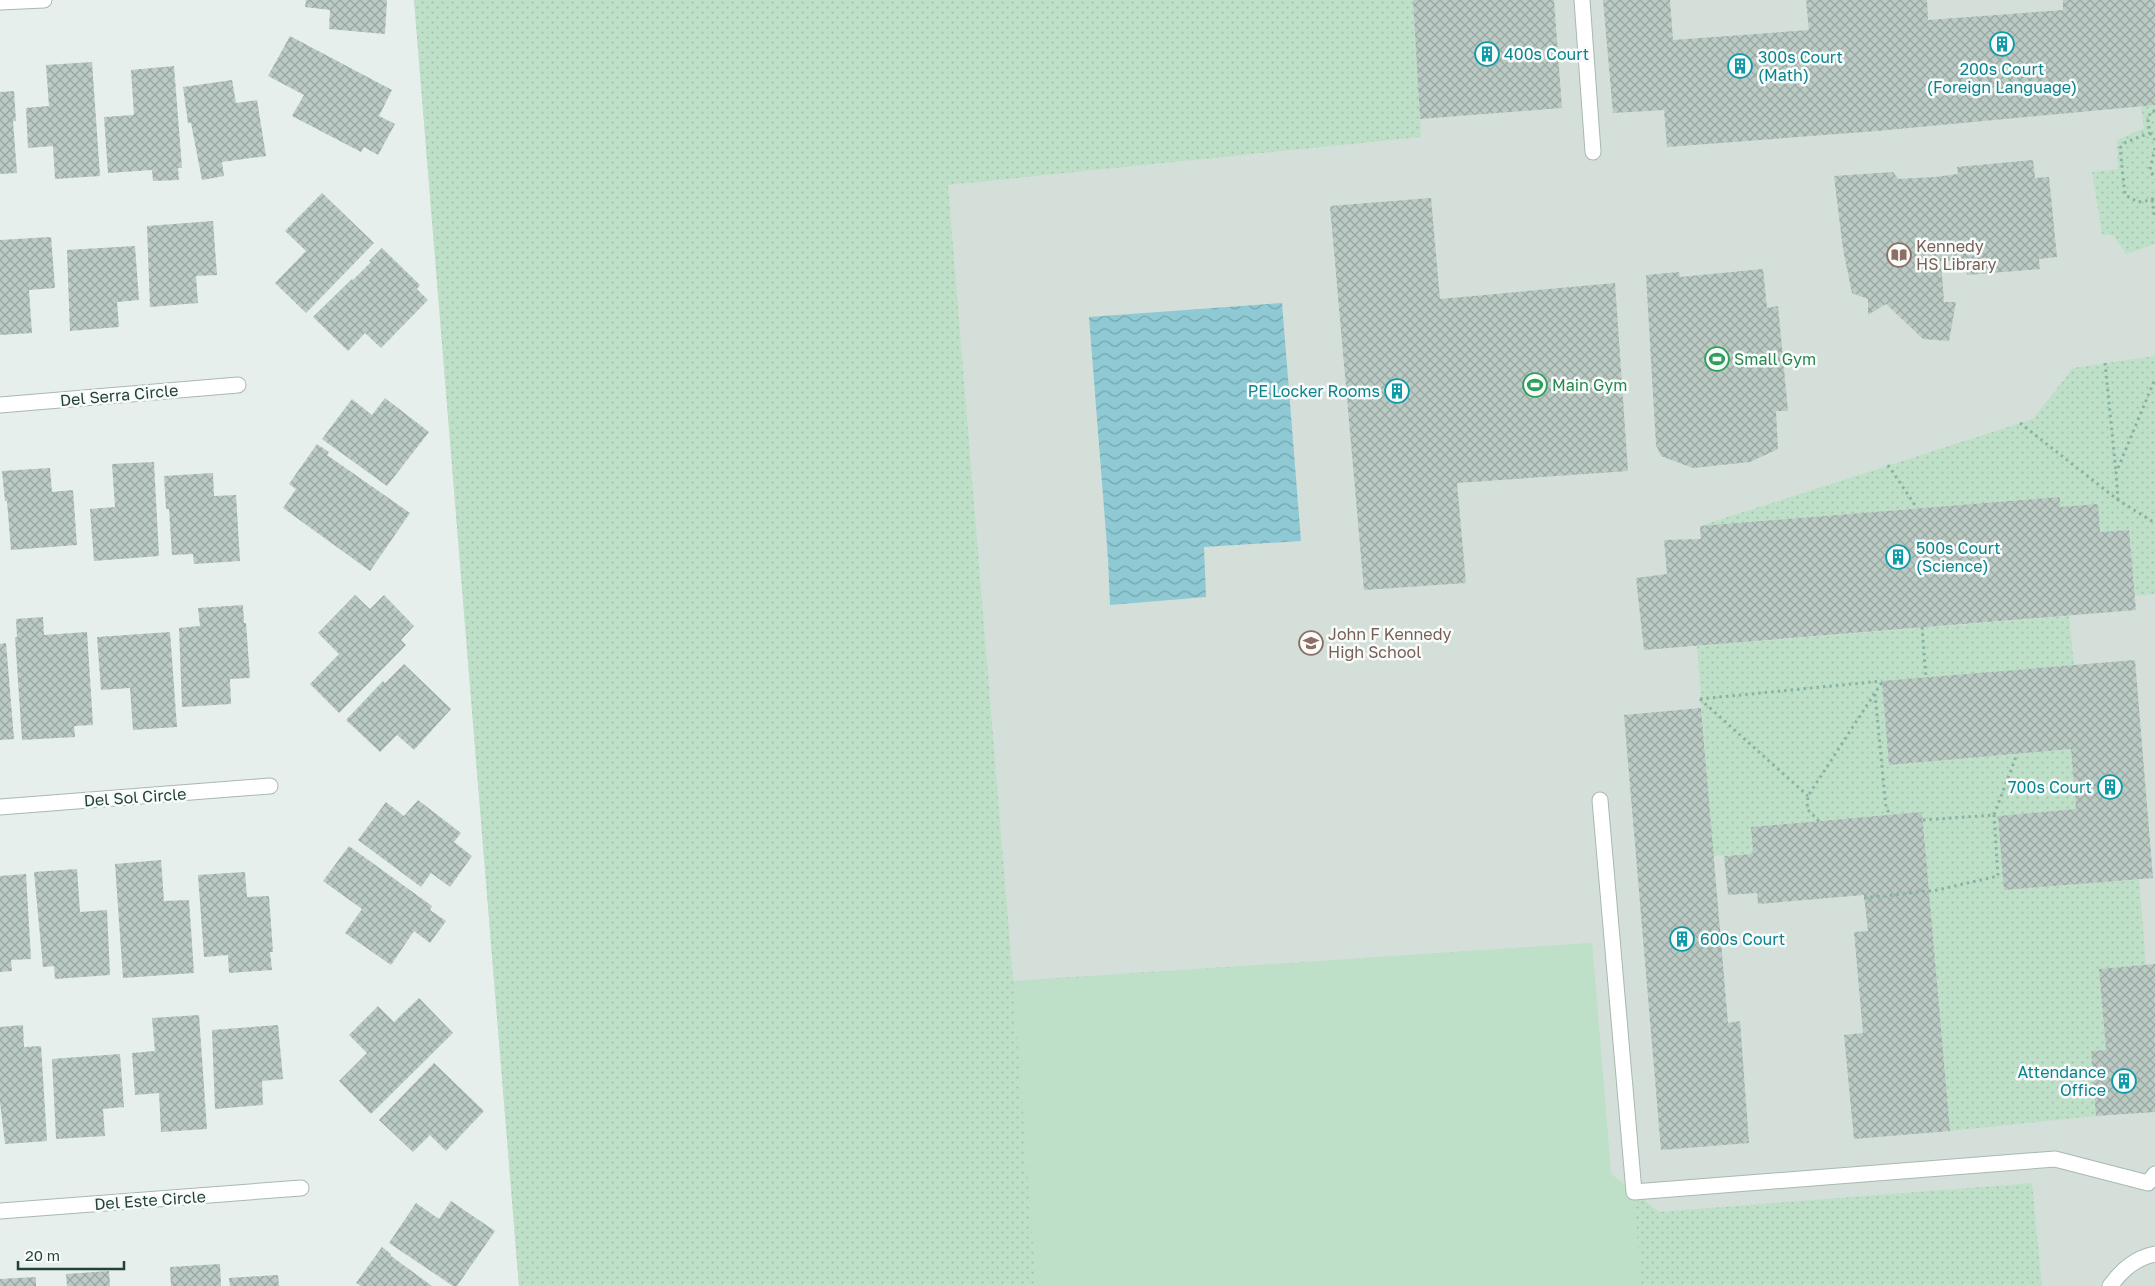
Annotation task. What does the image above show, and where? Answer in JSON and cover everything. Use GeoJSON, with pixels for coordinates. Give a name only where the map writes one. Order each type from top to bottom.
{"type":"FeatureCollection","features":[{"type":"Feature","properties":{"kind":"street"},"geometry":{"type":"LineString","coordinates":[[0,2],[44,0]]}},
{"type":"Feature","properties":{"kind":"street"},"geometry":{"type":"LineString","coordinates":[[1582,0],[1593,152]]}},
{"type":"Feature","properties":{"kind":"street","name":"Del Serra Circle"},"geometry":{"type":"LineString","coordinates":[[0,405],[238,385]]}},
{"type":"Feature","properties":{"kind":"street","name":"Del Sol Circle"},"geometry":{"type":"LineString","coordinates":[[0,807],[270,786]]}},
{"type":"Feature","properties":{"kind":"street"},"geometry":{"type":"LineString","coordinates":[[1600,800],[1634,1192],[2055,1158],[2148,1182],[2155,1174]]}},
{"type":"Feature","properties":{"kind":"street","name":"Del Este Circle"},"geometry":{"type":"LineString","coordinates":[[0,1211],[301,1188]]}},
{"type":"Feature","properties":{"kind":"street"},"geometry":{"type":"LineString","coordinates":[[2110,1286],[2122,1271],[2142,1257],[2155,1254]]}},
{"type":"Feature","properties":{"kind":"path"},"geometry":{"type":"LineString","coordinates":[[2155,111],[2151,111],[2148,120],[2150,133],[2155,140]]}},
{"type":"Feature","properties":{"kind":"path"},"geometry":{"type":"LineString","coordinates":[[2150,133],[2126,142],[2120,148],[2125,195],[2138,202],[2152,200]]}},
{"type":"Feature","properties":{"kind":"path"},"geometry":{"type":"LineString","coordinates":[[2155,148],[2150,170],[2155,178]]}},
{"type":"Feature","properties":{"kind":"path"},"geometry":{"type":"LineString","coordinates":[[2155,195],[2152,200],[2155,219]]}},
{"type":"Feature","properties":{"kind":"path"},"geometry":{"type":"LineString","coordinates":[[2105,363],[2118,500]]}},
{"type":"Feature","properties":{"kind":"path"},"geometry":{"type":"LineString","coordinates":[[2116,473],[2155,380]]}},
{"type":"Feature","properties":{"kind":"path"},"geometry":{"type":"LineString","coordinates":[[2020,423],[2118,500],[2155,523]]}},
{"type":"Feature","properties":{"kind":"path"},"geometry":{"type":"LineString","coordinates":[[1888,465],[1917,508]]}},
{"type":"Feature","properties":{"kind":"path"},"geometry":{"type":"LineString","coordinates":[[1922,628],[1926,678]]}},
{"type":"Feature","properties":{"kind":"path"},"geometry":{"type":"LineString","coordinates":[[1808,796],[1700,699],[1882,681],[1808,796],[1807,809],[1819,821]]}},
{"type":"Feature","properties":{"kind":"path"},"geometry":{"type":"LineString","coordinates":[[1875,693],[1886,808],[1891,815]]}},
{"type":"Feature","properties":{"kind":"path"},"geometry":{"type":"LineString","coordinates":[[1864,898],[1937,890],[1998,876],[1994,815],[2017,754]]}},
{"type":"Feature","properties":{"kind":"path"},"geometry":{"type":"LineString","coordinates":[[1923,820],[1994,815]]}},
{"type":"Feature","properties":{"kind":"shaded area","name":"John F Kennedy High School"},"geometry":{"type":"Polygon","coordinates":[[[414,0],[2155,0],[2155,1286],[519,1286],[414,0]]]}},
{"type":"Feature","properties":{"kind":"green space"},"geometry":{"type":"Polygon","coordinates":[[[414,0],[1413,0],[1421,137],[948,185],[1013,981],[1592,943],[1611,1174],[1659,1212],[2032,1183],[2042,1286],[519,1286],[414,0]]]}},
{"type":"Feature","properties":{"kind":"green space"},"geometry":{"type":"Polygon","coordinates":[[[2155,105],[2155,244],[2126,254],[2113,235],[2102,235],[2092,172],[2118,169],[2117,140],[2144,128],[2141,106],[2155,105]]]}},
{"type":"Feature","properties":{"kind":"green space"},"geometry":{"type":"Polygon","coordinates":[[[2155,356],[2155,594],[2135,596],[2129,530],[2100,532],[2060,507],[2060,497],[1700,526],[2033,419],[2073,368],[2155,356]]]}},
{"type":"Feature","properties":{"kind":"green space"},"geometry":{"type":"Polygon","coordinates":[[[2069,616],[2074,666],[1890,765],[2071,749],[2076,809],[1998,816],[2005,890],[2139,879],[2146,965],[2099,969],[2106,1050],[2091,1051],[2096,1116],[1950,1131],[1922,812],[1751,827],[1753,854],[1713,856],[1697,646],[2069,616]]]}},
{"type":"Feature","properties":{"kind":"green space"},"geometry":{"type":"Polygon","coordinates":[[[1592,943],[1611,1174],[1634,1192],[1641,1286],[1036,1286],[1013,982],[1592,943]]]}},
{"type":"Feature","properties":{"kind":"water"},"geometry":{"type":"Polygon","coordinates":[[[1282,303],[1301,541],[1204,547],[1206,597],[1110,605],[1089,317],[1282,303]]]}},
{"type":"Feature","properties":{"kind":"building"},"geometry":{"type":"Polygon","coordinates":[[[306,0],[387,0],[385,34],[329,29],[330,10],[305,7],[306,0]]]}},
{"type":"Feature","properties":{"kind":"building","name":"400s Court"},"geometry":{"type":"Polygon","coordinates":[[[1413,0],[1554,0],[1562,108],[1420,119],[1413,0]]]}},
{"type":"Feature","properties":{"kind":"building"},"geometry":{"type":"Polygon","coordinates":[[[1603,0],[1670,0],[1673,40],[1809,30],[1806,0],[1927,0],[1928,20],[2063,10],[2063,0],[2155,0],[2155,105],[1877,131],[1667,147],[1664,110],[1613,113],[1603,0]]]}},
{"type":"Feature","properties":{"kind":"building"},"geometry":{"type":"Polygon","coordinates":[[[290,36],[392,90],[379,116],[395,124],[378,155],[364,147],[361,152],[292,116],[304,95],[268,76],[290,36]]]}},
{"type":"Feature","properties":{"kind":"building"},"geometry":{"type":"Polygon","coordinates":[[[92,62],[100,176],[55,179],[53,146],[28,148],[26,108],[49,106],[46,65],[92,62]]]}},
{"type":"Feature","properties":{"kind":"building"},"geometry":{"type":"Polygon","coordinates":[[[174,66],[182,168],[178,168],[179,180],[153,181],[152,170],[108,173],[104,117],[134,115],[131,70],[174,66]]]}},
{"type":"Feature","properties":{"kind":"building"},"geometry":{"type":"Polygon","coordinates":[[[232,80],[236,103],[257,100],[266,156],[222,162],[224,176],[202,180],[191,123],[188,123],[183,87],[232,80]]]}},
{"type":"Feature","properties":{"kind":"building"},"geometry":{"type":"Polygon","coordinates":[[[14,91],[16,121],[13,121],[17,173],[0,174],[0,92],[14,91]]]}},
{"type":"Feature","properties":{"kind":"building"},"geometry":{"type":"Polygon","coordinates":[[[2033,160],[2035,178],[2049,177],[2057,257],[2039,259],[2040,269],[1967,275],[1966,267],[1955,268],[1954,260],[1941,261],[1944,302],[1956,302],[1949,341],[1923,339],[1886,304],[1868,315],[1868,299],[1852,293],[1843,249],[1834,176],[1893,172],[1898,179],[1935,177],[1958,174],[1957,167],[2033,160]]]}},
{"type":"Feature","properties":{"kind":"building"},"geometry":{"type":"Polygon","coordinates":[[[322,193],[374,243],[306,313],[275,283],[306,251],[285,231],[322,193]]]}},
{"type":"Feature","properties":{"kind":"building"},"geometry":{"type":"Polygon","coordinates":[[[1431,198],[1440,299],[1615,283],[1628,471],[1457,483],[1466,583],[1364,590],[1330,206],[1431,198]]]}},
{"type":"Feature","properties":{"kind":"building"},"geometry":{"type":"Polygon","coordinates":[[[213,221],[217,275],[196,276],[198,303],[150,307],[147,226],[213,221]]]}},
{"type":"Feature","properties":{"kind":"building"},"geometry":{"type":"Polygon","coordinates":[[[51,237],[55,288],[29,290],[32,333],[0,335],[0,240],[51,237]]]}},
{"type":"Feature","properties":{"kind":"building"},"geometry":{"type":"Polygon","coordinates":[[[135,246],[139,300],[117,302],[119,327],[70,331],[67,250],[135,246]]]}},
{"type":"Feature","properties":{"kind":"building"},"geometry":{"type":"Polygon","coordinates":[[[382,248],[420,285],[417,289],[428,300],[381,348],[365,333],[348,351],[313,317],[371,262],[369,261],[382,248]]]}},
{"type":"Feature","properties":{"kind":"building","name":"Small Gym"},"geometry":{"type":"Polygon","coordinates":[[[1763,269],[1767,308],[1778,306],[1788,411],[1776,411],[1778,449],[1750,462],[1693,468],[1661,456],[1656,445],[1646,275],[1679,272],[1680,277],[1763,269]]]}},
{"type":"Feature","properties":{"kind":"building"},"geometry":{"type":"Polygon","coordinates":[[[385,398],[429,432],[387,486],[322,439],[352,399],[372,415],[385,398]]]}},
{"type":"Feature","properties":{"kind":"building"},"geometry":{"type":"Polygon","coordinates":[[[317,444],[329,452],[327,455],[410,513],[370,571],[283,508],[296,489],[289,484],[317,444]]]}},
{"type":"Feature","properties":{"kind":"building"},"geometry":{"type":"Polygon","coordinates":[[[154,462],[159,556],[94,561],[90,509],[115,507],[112,464],[154,462]]]}},
{"type":"Feature","properties":{"kind":"building"},"geometry":{"type":"Polygon","coordinates":[[[50,468],[52,492],[73,490],[77,545],[11,550],[7,501],[5,501],[2,471],[50,468]]]}},
{"type":"Feature","properties":{"kind":"building"},"geometry":{"type":"Polygon","coordinates":[[[213,473],[214,496],[236,495],[240,561],[194,564],[193,554],[172,555],[169,509],[166,509],[164,476],[213,473]]]}},
{"type":"Feature","properties":{"kind":"building","name":"500s Court (Science)"},"geometry":{"type":"Polygon","coordinates":[[[2060,497],[2060,507],[2098,504],[2100,532],[2129,530],[2136,610],[1644,650],[1636,578],[1667,574],[1664,540],[1701,539],[1700,526],[2060,497]]]}},
{"type":"Feature","properties":{"kind":"building"},"geometry":{"type":"Polygon","coordinates":[[[355,595],[370,609],[384,595],[414,626],[401,640],[406,645],[339,713],[310,684],[339,654],[318,633],[355,595]]]}},
{"type":"Feature","properties":{"kind":"building"},"geometry":{"type":"Polygon","coordinates":[[[243,605],[250,678],[230,679],[231,704],[182,707],[179,628],[200,626],[198,608],[243,605]]]}},
{"type":"Feature","properties":{"kind":"building"},"geometry":{"type":"Polygon","coordinates":[[[43,617],[44,635],[87,632],[93,725],[74,726],[75,737],[22,740],[15,637],[17,637],[16,619],[43,617]]]}},
{"type":"Feature","properties":{"kind":"building"},"geometry":{"type":"Polygon","coordinates":[[[170,632],[177,727],[133,730],[130,688],[101,690],[97,637],[170,632]]]}},
{"type":"Feature","properties":{"kind":"building"},"geometry":{"type":"Polygon","coordinates":[[[6,643],[14,739],[0,740],[0,644],[6,643]]]}},
{"type":"Feature","properties":{"kind":"building","name":"700s Court"},"geometry":{"type":"Polygon","coordinates":[[[2135,660],[2153,878],[2004,890],[1998,816],[2076,809],[2071,749],[1889,765],[1882,681],[2135,660]]]}},
{"type":"Feature","properties":{"kind":"building"},"geometry":{"type":"Polygon","coordinates":[[[404,664],[451,709],[414,750],[397,735],[380,752],[346,720],[383,681],[385,683],[404,664]]]}},
{"type":"Feature","properties":{"kind":"building","name":"600s Court"},"geometry":{"type":"Polygon","coordinates":[[[1701,708],[1728,1023],[1740,1021],[1749,1143],[1661,1150],[1624,715],[1701,708]]]}},
{"type":"Feature","properties":{"kind":"building"},"geometry":{"type":"Polygon","coordinates":[[[418,800],[461,833],[454,842],[472,856],[450,887],[431,873],[421,887],[358,840],[386,802],[404,816],[418,800]]]}},
{"type":"Feature","properties":{"kind":"building","name":"600s Court"},"geometry":{"type":"Polygon","coordinates":[[[1922,812],[1950,1131],[1854,1139],[1844,1035],[1863,1033],[1854,932],[1868,931],[1864,895],[1758,904],[1757,893],[1728,895],[1724,856],[1753,854],[1751,827],[1922,812]]]}},
{"type":"Feature","properties":{"kind":"building"},"geometry":{"type":"Polygon","coordinates":[[[349,846],[432,906],[430,910],[446,921],[430,943],[414,931],[391,965],[345,933],[362,909],[323,881],[349,846]]]}},
{"type":"Feature","properties":{"kind":"building"},"geometry":{"type":"Polygon","coordinates":[[[161,860],[164,901],[189,900],[194,973],[123,978],[115,864],[161,860]]]}},
{"type":"Feature","properties":{"kind":"building"},"geometry":{"type":"Polygon","coordinates":[[[77,869],[80,912],[107,910],[110,975],[55,979],[54,966],[43,967],[34,872],[77,869]]]}},
{"type":"Feature","properties":{"kind":"building"},"geometry":{"type":"Polygon","coordinates":[[[245,872],[247,897],[269,896],[273,952],[270,952],[272,970],[229,973],[228,955],[204,957],[198,875],[245,872]]]}},
{"type":"Feature","properties":{"kind":"building"},"geometry":{"type":"Polygon","coordinates":[[[26,874],[31,959],[11,960],[12,971],[0,972],[0,876],[26,874]]]}},
{"type":"Feature","properties":{"kind":"building"},"geometry":{"type":"Polygon","coordinates":[[[2155,964],[2155,1112],[2096,1116],[2091,1051],[2106,1050],[2099,969],[2155,964]]]}},
{"type":"Feature","properties":{"kind":"building"},"geometry":{"type":"Polygon","coordinates":[[[419,998],[453,1033],[371,1114],[339,1081],[367,1053],[349,1035],[378,1006],[394,1022],[419,998]]]}},
{"type":"Feature","properties":{"kind":"building"},"geometry":{"type":"Polygon","coordinates":[[[199,1015],[207,1129],[161,1132],[159,1093],[135,1095],[132,1053],[155,1051],[152,1018],[199,1015]]]}},
{"type":"Feature","properties":{"kind":"building"},"geometry":{"type":"Polygon","coordinates":[[[23,1025],[24,1047],[41,1046],[47,1141],[5,1144],[0,1102],[0,1027],[23,1025]]]}},
{"type":"Feature","properties":{"kind":"building"},"geometry":{"type":"Polygon","coordinates":[[[278,1025],[283,1079],[262,1081],[263,1105],[215,1109],[212,1030],[278,1025]]]}},
{"type":"Feature","properties":{"kind":"building"},"geometry":{"type":"Polygon","coordinates":[[[120,1054],[124,1107],[103,1109],[105,1136],[56,1139],[52,1059],[120,1054]]]}},
{"type":"Feature","properties":{"kind":"building"},"geometry":{"type":"Polygon","coordinates":[[[434,1063],[484,1111],[446,1151],[430,1135],[413,1152],[379,1120],[434,1063]]]}},
{"type":"Feature","properties":{"kind":"building"},"geometry":{"type":"Polygon","coordinates":[[[451,1201],[495,1231],[457,1286],[453,1286],[389,1243],[416,1203],[439,1219],[451,1201]]]}},
{"type":"Feature","properties":{"kind":"building"},"geometry":{"type":"Polygon","coordinates":[[[382,1247],[391,1256],[432,1286],[361,1286],[356,1283],[382,1247]]]}},
{"type":"Feature","properties":{"kind":"building"},"geometry":{"type":"Polygon","coordinates":[[[220,1264],[221,1286],[171,1286],[170,1267],[220,1264]]]}},
{"type":"Feature","properties":{"kind":"building"},"geometry":{"type":"Polygon","coordinates":[[[109,1271],[110,1286],[67,1286],[66,1274],[109,1271]]]}},
{"type":"Feature","properties":{"kind":"building"},"geometry":{"type":"Polygon","coordinates":[[[278,1275],[279,1286],[230,1286],[229,1278],[278,1275]]]}},
{"type":"Feature","properties":{"kind":"building"},"geometry":{"type":"Polygon","coordinates":[[[36,1277],[36,1286],[0,1286],[0,1279],[36,1277]]]}},
{"type":"Feature","properties":{"kind":"place","name":"200s Court (Foreign Language)"},"geometry":{"type":"Point","coordinates":[2002,44]}},
{"type":"Feature","properties":{"kind":"place","name":"400s Court"},"geometry":{"type":"Point","coordinates":[1487,54]}},
{"type":"Feature","properties":{"kind":"place","name":"300s Court (Math)"},"geometry":{"type":"Point","coordinates":[1740,66]}},
{"type":"Feature","properties":{"kind":"place","name":"Kennedy HS Library"},"geometry":{"type":"Point","coordinates":[1899,255]}},
{"type":"Feature","properties":{"kind":"place","name":"Small Gym"},"geometry":{"type":"Point","coordinates":[1717,359]}},
{"type":"Feature","properties":{"kind":"place","name":"Main Gym"},"geometry":{"type":"Point","coordinates":[1535,385]}},
{"type":"Feature","properties":{"kind":"place","name":"PE Locker Rooms"},"geometry":{"type":"Point","coordinates":[1397,391]}},
{"type":"Feature","properties":{"kind":"place","name":"500s Court (Science)"},"geometry":{"type":"Point","coordinates":[1898,557]}},
{"type":"Feature","properties":{"kind":"place","name":"John F Kennedy High School"},"geometry":{"type":"Point","coordinates":[1311,643]}},
{"type":"Feature","properties":{"kind":"place","name":"700s Court"},"geometry":{"type":"Point","coordinates":[2110,787]}},
{"type":"Feature","properties":{"kind":"place","name":"600s Court"},"geometry":{"type":"Point","coordinates":[1682,939]}},
{"type":"Feature","properties":{"kind":"place","name":"Attendance Office"},"geometry":{"type":"Point","coordinates":[2124,1081]}}]}
